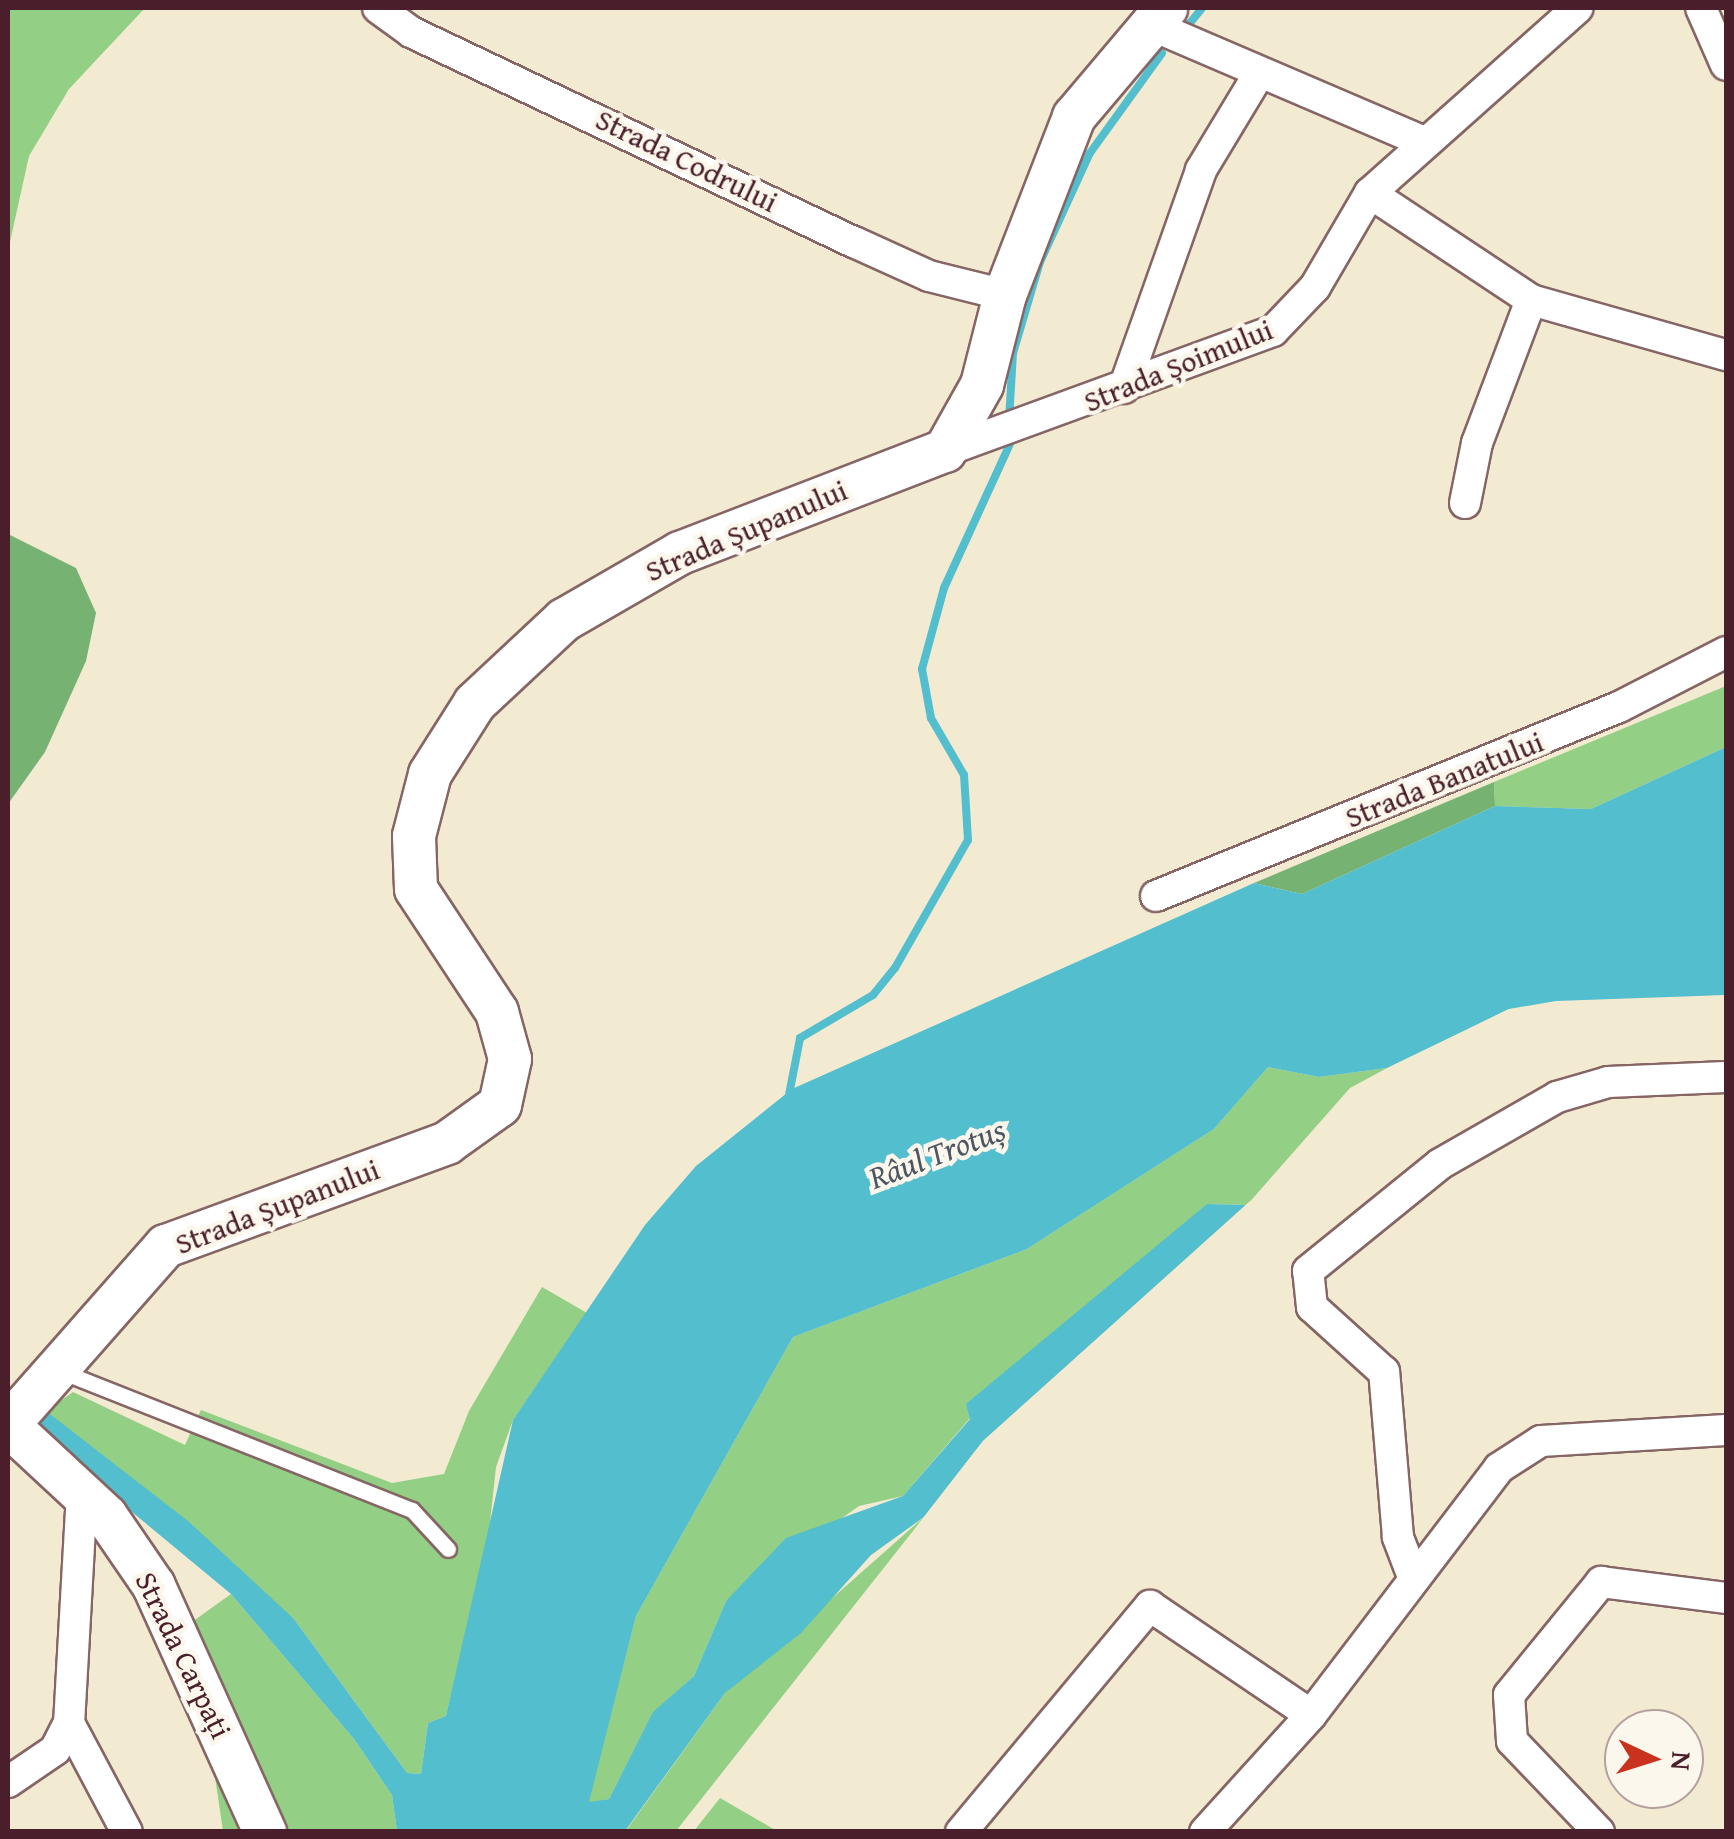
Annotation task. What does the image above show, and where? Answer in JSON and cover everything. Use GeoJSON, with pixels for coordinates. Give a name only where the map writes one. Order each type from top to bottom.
{"type":"FeatureCollection","features":[{"type":"Feature","properties":{"kind":"street","name":"Strada Codrului"},"geometry":{"type":"LineString","coordinates":[[378,8],[411,32],[854,242],[929,276],[1004,295]]}},
{"type":"Feature","properties":{"kind":"street","name":"Strada Șoimului"},"geometry":{"type":"LineString","coordinates":[[945,451],[1273,330],[1316,287],[1370,193],[1578,8]]}},
{"type":"Feature","properties":{"kind":"street"},"geometry":{"type":"LineString","coordinates":[[1701,8],[1726,65]]}},
{"type":"Feature","properties":{"kind":"street"},"geometry":{"type":"LineString","coordinates":[[945,451],[982,385],[1004,295],[1074,117],[1159,16],[1257,77],[1424,142]]}},
{"type":"Feature","properties":{"kind":"street"},"geometry":{"type":"LineString","coordinates":[[1124,388],[1201,170],[1257,77]]}},
{"type":"Feature","properties":{"kind":"street"},"geometry":{"type":"LineString","coordinates":[[1370,193],[1531,300],[1726,355]]}},
{"type":"Feature","properties":{"kind":"street"},"geometry":{"type":"LineString","coordinates":[[1466,503],[1477,442],[1531,300]]}},
{"type":"Feature","properties":{"kind":"street","name":"Strada Șupanului"},"geometry":{"type":"LineString","coordinates":[[8,1425],[62,1372],[166,1246],[447,1143],[500,1105],[506,1035],[425,911],[412,863],[430,774],[516,658],[680,553],[945,451]]}},
{"type":"Feature","properties":{"kind":"street","name":"Strada Banatului"},"geometry":{"type":"LineString","coordinates":[[1156,896],[1619,707],[1726,652]]}},
{"type":"Feature","properties":{"kind":"street"},"geometry":{"type":"LineString","coordinates":[[1412,1574],[1398,1537],[1384,1372],[1312,1307],[1308,1271],[1364,1219],[1527,1111],[1608,1082],[1726,1077]]}},
{"type":"Feature","properties":{"kind":"street","name":"Strada Carpați"},"geometry":{"type":"LineString","coordinates":[[8,1425],[82,1492],[154,1586],[265,1832]]}},
{"type":"Feature","properties":{"kind":"street"},"geometry":{"type":"LineString","coordinates":[[1206,1832],[1311,1715],[1412,1574],[1499,1468],[1541,1441],[1726,1430]]}},
{"type":"Feature","properties":{"kind":"street"},"geometry":{"type":"LineString","coordinates":[[8,1782],[55,1750],[69,1723],[82,1492]]}},
{"type":"Feature","properties":{"kind":"street"},"geometry":{"type":"LineString","coordinates":[[1599,1832],[1512,1741],[1509,1695],[1602,1582],[1726,1598]]}},
{"type":"Feature","properties":{"kind":"street"},"geometry":{"type":"LineString","coordinates":[[961,1832],[1150,1606],[1311,1715]]}},
{"type":"Feature","properties":{"kind":"street"},"geometry":{"type":"LineString","coordinates":[[69,1723],[127,1832]]}},
{"type":"Feature","properties":{"kind":"lane"},"geometry":{"type":"LineString","coordinates":[[62,1372],[412,1510],[448,1549]]}},
{"type":"Feature","properties":{"kind":"green space"},"geometry":{"type":"Polygon","coordinates":[[[8,8],[145,8],[69,89],[29,156],[8,251],[8,8]]]}},
{"type":"Feature","properties":{"kind":"green space"},"geometry":{"type":"Polygon","coordinates":[[[8,534],[76,568],[96,613],[86,661],[45,752],[8,804],[8,534]]]}},
{"type":"Feature","properties":{"kind":"green space"},"geometry":{"type":"Polygon","coordinates":[[[1726,686],[1726,747],[1591,809],[1495,806],[1494,782],[1726,686]]]}},
{"type":"Feature","properties":{"kind":"green space"},"geometry":{"type":"Polygon","coordinates":[[[1494,782],[1495,806],[1302,894],[1254,883],[1494,782]]]}},
{"type":"Feature","properties":{"kind":"green space"},"geometry":{"type":"Polygon","coordinates":[[[1268,1067],[1319,1077],[1387,1068],[1350,1088],[1247,1205],[1207,1204],[970,1418],[903,1496],[859,1506],[726,1601],[694,1676],[653,1713],[609,1799],[588,1803],[636,1616],[793,1337],[1027,1249],[1214,1129],[1268,1067]]]}},
{"type":"Feature","properties":{"kind":"green space"},"geometry":{"type":"Polygon","coordinates":[[[542,1287],[587,1313],[513,1420],[496,1467],[488,1541],[446,1716],[428,1723],[421,1774],[407,1773],[294,1619],[46,1411],[73,1392],[185,1445],[201,1410],[392,1483],[444,1474],[469,1411],[542,1287]]]}},
{"type":"Feature","properties":{"kind":"green space"},"geometry":{"type":"Polygon","coordinates":[[[924,1517],[676,1831],[625,1832],[725,1693],[924,1517]]]}},
{"type":"Feature","properties":{"kind":"green space"},"geometry":{"type":"Polygon","coordinates":[[[231,1594],[354,1739],[392,1795],[397,1831],[223,1831],[192,1622],[231,1594]]]}},
{"type":"Feature","properties":{"kind":"green space"},"geometry":{"type":"Polygon","coordinates":[[[720,1798],[777,1831],[694,1831],[720,1798]]]}},
{"type":"Feature","properties":{"kind":"water","name":"Râul Trotuș"},"geometry":{"type":"Polygon","coordinates":[[[1726,747],[1726,995],[1556,1001],[1509,1009],[1387,1068],[1319,1077],[1268,1067],[1214,1129],[1027,1249],[793,1337],[636,1616],[589,1802],[609,1799],[653,1712],[694,1676],[726,1601],[786,1538],[903,1496],[970,1419],[966,1404],[1207,1204],[1247,1205],[983,1441],[924,1517],[871,1555],[801,1633],[725,1693],[625,1831],[397,1831],[392,1795],[354,1739],[231,1594],[27,1425],[46,1411],[188,1521],[294,1619],[407,1773],[421,1774],[428,1723],[446,1716],[513,1420],[645,1225],[696,1166],[792,1089],[1254,883],[1302,894],[1495,806],[1591,809],[1726,747]]]}},
{"type":"Feature","properties":{"kind":"pier"},"geometry":{"type":"Polygon","coordinates":[[[1726,995],[1510,1014],[1375,1075],[1509,1009],[1726,995]]]}},
{"type":"Feature","properties":{"kind":"pier"},"geometry":{"type":"Polygon","coordinates":[[[1250,1201],[1250,1208],[986,1445],[913,1531],[983,1441],[1250,1201]]]}},
{"type":"Feature","properties":{"kind":"waterway"},"geometry":{"type":"LineString","coordinates":[[1190,23],[1202,8]]}},
{"type":"Feature","properties":{"kind":"waterway"},"geometry":{"type":"LineString","coordinates":[[1009,420],[1013,353],[1040,262],[1090,153],[1162,53]]}},
{"type":"Feature","properties":{"kind":"waterway"},"geometry":{"type":"LineString","coordinates":[[788,1100],[800,1038],[873,995],[895,968],[968,840],[964,775],[931,718],[922,669],[944,588],[1010,444]]}}]}
